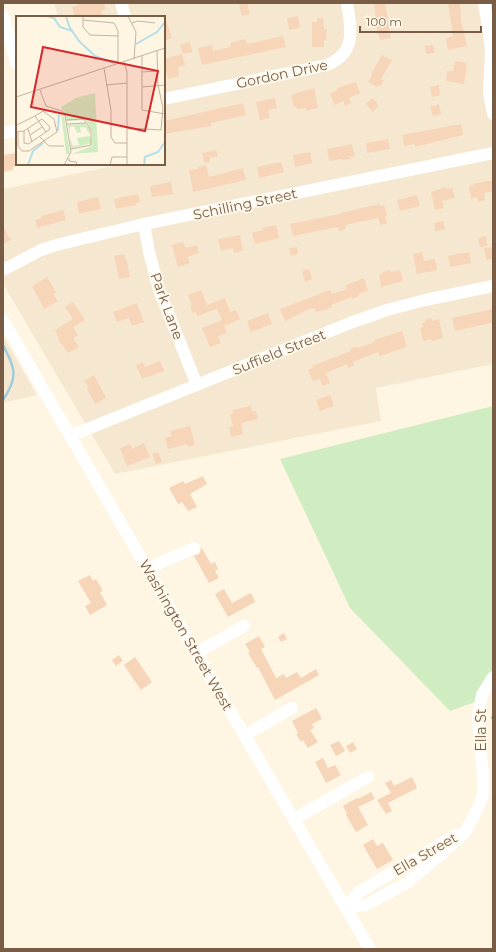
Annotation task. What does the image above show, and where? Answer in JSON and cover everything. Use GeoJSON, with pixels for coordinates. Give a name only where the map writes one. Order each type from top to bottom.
{"type":"FeatureCollection","features":[{"type":"Feature","properties":{"kind":"street"},"geometry":{"type":"LineString","coordinates":[[121,3],[125,16]]}},
{"type":"Feature","properties":{"kind":"street","name":"Gordon Drive"},"geometry":{"type":"LineString","coordinates":[[165,99],[327,65],[337,61],[344,55],[349,46],[351,27],[347,3]]}},
{"type":"Feature","properties":{"kind":"street"},"geometry":{"type":"LineString","coordinates":[[484,3],[491,54],[489,93],[493,114]]}},
{"type":"Feature","properties":{"kind":"street"},"geometry":{"type":"LineString","coordinates":[[3,16],[16,61]]}},
{"type":"Feature","properties":{"kind":"street"},"geometry":{"type":"LineString","coordinates":[[3,133],[16,131]]}},
{"type":"Feature","properties":{"kind":"street","name":"Schilling Street"},"geometry":{"type":"LineString","coordinates":[[3,270],[41,250],[60,244],[144,224],[493,153]]}},
{"type":"Feature","properties":{"kind":"street","name":"Park Lane"},"geometry":{"type":"LineString","coordinates":[[144,224],[149,252],[159,290],[197,385]]}},
{"type":"Feature","properties":{"kind":"street","name":"Suffield Street"},"geometry":{"type":"LineString","coordinates":[[70,436],[350,323],[388,310],[425,300],[493,286]]}},
{"type":"Feature","properties":{"kind":"street","name":"Washington Street West"},"geometry":{"type":"LineString","coordinates":[[5,326],[370,949]]}},
{"type":"Feature","properties":{"kind":"street"},"geometry":{"type":"LineString","coordinates":[[151,575],[151,567],[194,548]]}},
{"type":"Feature","properties":{"kind":"street"},"geometry":{"type":"LineString","coordinates":[[196,653],[244,626]]}},
{"type":"Feature","properties":{"kind":"street","name":"Ella St"},"geometry":{"type":"LineString","coordinates":[[466,831],[480,804],[483,794],[483,775],[478,735],[478,715],[482,695],[493,677]]}},
{"type":"Feature","properties":{"kind":"street"},"geometry":{"type":"LineString","coordinates":[[244,736],[292,708]]}},
{"type":"Feature","properties":{"kind":"street"},"geometry":{"type":"LineString","coordinates":[[294,819],[368,777]]}},
{"type":"Feature","properties":{"kind":"street","name":"Ella Street"},"geometry":{"type":"LineString","coordinates":[[346,907],[359,892],[448,839],[466,831]]}},
{"type":"Feature","properties":{"kind":"street","name":"Ella Street"},"geometry":{"type":"LineString","coordinates":[[346,907],[366,905],[391,892],[415,876],[466,831]]}},
{"type":"Feature","properties":{"kind":"street"},"geometry":{"type":"LineString","coordinates":[[407,864],[415,876]]}},
{"type":"Feature","properties":{"kind":"shaded area"},"geometry":{"type":"Polygon","coordinates":[[[54,3],[493,3],[493,364],[376,388],[381,421],[115,474],[3,284],[3,189],[117,165],[165,165],[165,16],[58,16],[54,3]]]}},
{"type":"Feature","properties":{"kind":"shaded area"},"geometry":{"type":"Polygon","coordinates":[[[3,336],[37,395],[3,403],[3,336]]]}},
{"type":"Feature","properties":{"kind":"green space"},"geometry":{"type":"Polygon","coordinates":[[[493,406],[493,672],[478,701],[450,711],[350,608],[280,459],[493,406]]]}},
{"type":"Feature","properties":{"kind":"building"},"geometry":{"type":"Polygon","coordinates":[[[80,3],[104,3],[106,9],[101,11],[103,16],[75,16],[72,7],[81,4],[80,3]]]}},
{"type":"Feature","properties":{"kind":"building"},"geometry":{"type":"Polygon","coordinates":[[[247,3],[250,14],[242,16],[239,5],[247,3]]]}},
{"type":"Feature","properties":{"kind":"building"},"geometry":{"type":"Polygon","coordinates":[[[374,3],[385,3],[391,38],[380,40],[374,3]]]}},
{"type":"Feature","properties":{"kind":"building"},"geometry":{"type":"Polygon","coordinates":[[[448,3],[460,3],[462,27],[467,46],[448,50],[446,38],[453,36],[448,3]]]}},
{"type":"Feature","properties":{"kind":"building"},"geometry":{"type":"Polygon","coordinates":[[[298,16],[300,28],[289,30],[287,18],[298,16]]]}},
{"type":"Feature","properties":{"kind":"building"},"geometry":{"type":"Polygon","coordinates":[[[317,18],[323,18],[324,29],[327,29],[324,47],[312,47],[312,22],[317,22],[317,18]]]}},
{"type":"Feature","properties":{"kind":"building"},"geometry":{"type":"Polygon","coordinates":[[[165,19],[166,19],[172,38],[165,41],[165,19]]]}},
{"type":"Feature","properties":{"kind":"building"},"geometry":{"type":"Polygon","coordinates":[[[283,36],[286,47],[202,65],[198,48],[212,45],[213,51],[231,47],[230,43],[245,39],[247,44],[283,36]]]}},
{"type":"Feature","properties":{"kind":"building"},"geometry":{"type":"Polygon","coordinates":[[[190,42],[192,52],[183,54],[180,45],[190,42]]]}},
{"type":"Feature","properties":{"kind":"building"},"geometry":{"type":"Polygon","coordinates":[[[433,45],[435,53],[426,54],[425,46],[433,45]]]}},
{"type":"Feature","properties":{"kind":"building"},"geometry":{"type":"Polygon","coordinates":[[[182,54],[185,65],[178,67],[179,76],[168,79],[165,72],[165,59],[182,54]]]}},
{"type":"Feature","properties":{"kind":"building"},"geometry":{"type":"Polygon","coordinates":[[[382,55],[392,60],[381,79],[384,80],[381,85],[376,87],[368,82],[382,55]]]}},
{"type":"Feature","properties":{"kind":"building"},"geometry":{"type":"Polygon","coordinates":[[[455,61],[467,63],[464,84],[446,81],[447,71],[453,71],[455,61]]]}},
{"type":"Feature","properties":{"kind":"building"},"geometry":{"type":"Polygon","coordinates":[[[356,82],[360,93],[349,98],[351,103],[345,106],[343,101],[335,105],[330,94],[338,90],[337,88],[356,82]]]}},
{"type":"Feature","properties":{"kind":"building"},"geometry":{"type":"Polygon","coordinates":[[[439,85],[440,95],[432,97],[430,87],[439,85]]]}},
{"type":"Feature","properties":{"kind":"building"},"geometry":{"type":"Polygon","coordinates":[[[314,88],[318,108],[306,111],[306,108],[297,109],[296,106],[294,107],[291,95],[314,88]]]}},
{"type":"Feature","properties":{"kind":"building"},"geometry":{"type":"Polygon","coordinates":[[[275,98],[277,108],[268,110],[270,118],[260,120],[256,102],[275,98]]]}},
{"type":"Feature","properties":{"kind":"building"},"geometry":{"type":"Polygon","coordinates":[[[373,98],[379,106],[372,112],[366,103],[373,98]]]}},
{"type":"Feature","properties":{"kind":"building"},"geometry":{"type":"Polygon","coordinates":[[[243,103],[246,115],[211,123],[211,126],[165,134],[165,121],[243,103]]]}},
{"type":"Feature","properties":{"kind":"building"},"geometry":{"type":"Polygon","coordinates":[[[439,104],[441,114],[433,116],[430,107],[439,104]]]}},
{"type":"Feature","properties":{"kind":"building"},"geometry":{"type":"Polygon","coordinates":[[[461,124],[463,135],[415,147],[415,144],[404,146],[402,135],[461,124]]]}},
{"type":"Feature","properties":{"kind":"building"},"geometry":{"type":"Polygon","coordinates":[[[388,139],[390,149],[367,153],[366,143],[388,139]]]}},
{"type":"Feature","properties":{"kind":"building"},"geometry":{"type":"Polygon","coordinates":[[[352,144],[355,156],[350,157],[350,159],[329,161],[327,149],[352,144]]]}},
{"type":"Feature","properties":{"kind":"building"},"geometry":{"type":"Polygon","coordinates":[[[216,150],[218,156],[210,158],[210,162],[204,163],[202,153],[216,150]]]}},
{"type":"Feature","properties":{"kind":"building"},"geometry":{"type":"Polygon","coordinates":[[[310,152],[312,163],[295,167],[293,155],[310,152]]]}},
{"type":"Feature","properties":{"kind":"building"},"geometry":{"type":"Polygon","coordinates":[[[16,153],[17,166],[13,167],[13,170],[3,172],[3,155],[16,153]]]}},
{"type":"Feature","properties":{"kind":"building"},"geometry":{"type":"Polygon","coordinates":[[[281,162],[284,172],[259,178],[257,167],[281,162]]]}},
{"type":"Feature","properties":{"kind":"building"},"geometry":{"type":"Polygon","coordinates":[[[206,165],[209,177],[243,168],[246,180],[193,192],[189,170],[198,169],[198,167],[206,165]]]}},
{"type":"Feature","properties":{"kind":"building"},"geometry":{"type":"Polygon","coordinates":[[[493,180],[493,191],[484,193],[485,200],[478,202],[477,197],[471,199],[469,186],[493,180]]]}},
{"type":"Feature","properties":{"kind":"building"},"geometry":{"type":"Polygon","coordinates":[[[171,182],[173,194],[152,197],[150,186],[171,182]]]}},
{"type":"Feature","properties":{"kind":"building"},"geometry":{"type":"Polygon","coordinates":[[[446,187],[446,189],[452,188],[455,198],[442,201],[444,208],[435,210],[431,192],[446,187]]]}},
{"type":"Feature","properties":{"kind":"building"},"geometry":{"type":"Polygon","coordinates":[[[138,194],[140,202],[136,203],[136,205],[116,209],[114,199],[138,194]]]}},
{"type":"Feature","properties":{"kind":"building"},"geometry":{"type":"Polygon","coordinates":[[[417,195],[420,206],[400,211],[397,200],[417,195]]]}},
{"type":"Feature","properties":{"kind":"building"},"geometry":{"type":"Polygon","coordinates":[[[98,197],[101,209],[79,214],[77,202],[98,197]]]}},
{"type":"Feature","properties":{"kind":"building"},"geometry":{"type":"Polygon","coordinates":[[[380,204],[380,206],[384,205],[387,216],[385,216],[387,224],[380,225],[378,218],[345,225],[346,229],[339,231],[338,227],[293,236],[290,224],[380,204]]]}},
{"type":"Feature","properties":{"kind":"building"},"geometry":{"type":"Polygon","coordinates":[[[63,210],[66,220],[37,228],[35,220],[42,218],[41,216],[63,210]]]}},
{"type":"Feature","properties":{"kind":"building"},"geometry":{"type":"Polygon","coordinates":[[[443,221],[445,229],[435,231],[434,223],[443,221]]]}},
{"type":"Feature","properties":{"kind":"building"},"geometry":{"type":"Polygon","coordinates":[[[276,225],[279,238],[255,244],[252,233],[263,230],[262,228],[276,225]]]}},
{"type":"Feature","properties":{"kind":"building"},"geometry":{"type":"Polygon","coordinates":[[[3,227],[11,240],[3,244],[3,227]]]}},
{"type":"Feature","properties":{"kind":"building"},"geometry":{"type":"Polygon","coordinates":[[[240,235],[243,251],[234,253],[233,248],[221,251],[218,239],[240,235]]]}},
{"type":"Feature","properties":{"kind":"building"},"geometry":{"type":"Polygon","coordinates":[[[486,236],[487,246],[480,247],[478,238],[486,236]]]}},
{"type":"Feature","properties":{"kind":"building"},"geometry":{"type":"Polygon","coordinates":[[[183,242],[186,248],[197,245],[199,253],[188,257],[190,263],[178,267],[172,245],[183,242]]]}},
{"type":"Feature","properties":{"kind":"building"},"geometry":{"type":"Polygon","coordinates":[[[297,247],[298,254],[291,256],[289,248],[297,247]]]}},
{"type":"Feature","properties":{"kind":"building"},"geometry":{"type":"Polygon","coordinates":[[[493,247],[493,259],[486,260],[484,248],[493,247]]]}},
{"type":"Feature","properties":{"kind":"building"},"geometry":{"type":"Polygon","coordinates":[[[422,252],[424,261],[435,259],[437,270],[417,274],[413,254],[422,252]]]}},
{"type":"Feature","properties":{"kind":"building"},"geometry":{"type":"Polygon","coordinates":[[[469,252],[471,263],[450,267],[448,256],[469,252]]]}},
{"type":"Feature","properties":{"kind":"building"},"geometry":{"type":"Polygon","coordinates":[[[124,254],[130,277],[119,279],[114,256],[124,254]]]}},
{"type":"Feature","properties":{"kind":"building"},"geometry":{"type":"Polygon","coordinates":[[[309,269],[312,279],[305,282],[302,271],[309,269]]]}},
{"type":"Feature","properties":{"kind":"building"},"geometry":{"type":"Polygon","coordinates":[[[390,270],[391,272],[400,270],[403,281],[381,287],[379,275],[383,274],[382,272],[390,270]]]}},
{"type":"Feature","properties":{"kind":"building"},"geometry":{"type":"Polygon","coordinates":[[[47,277],[56,292],[53,294],[58,301],[44,309],[32,286],[47,277]]]}},
{"type":"Feature","properties":{"kind":"building"},"geometry":{"type":"Polygon","coordinates":[[[364,278],[368,291],[358,294],[359,296],[331,305],[332,307],[325,310],[316,312],[314,308],[307,310],[285,321],[280,309],[330,290],[332,294],[347,289],[346,285],[364,278]]]}},
{"type":"Feature","properties":{"kind":"building"},"geometry":{"type":"Polygon","coordinates":[[[201,290],[207,305],[225,298],[230,312],[236,310],[240,319],[224,326],[227,333],[218,336],[221,343],[210,347],[202,328],[222,320],[217,309],[197,316],[196,312],[193,313],[188,295],[201,290]]]}},
{"type":"Feature","properties":{"kind":"building"},"geometry":{"type":"Polygon","coordinates":[[[73,302],[85,320],[73,327],[78,335],[73,338],[79,347],[68,353],[58,339],[59,338],[55,330],[73,319],[65,307],[73,302]]]}},
{"type":"Feature","properties":{"kind":"building"},"geometry":{"type":"Polygon","coordinates":[[[137,303],[144,322],[132,326],[129,318],[117,322],[113,312],[137,303]]]}},
{"type":"Feature","properties":{"kind":"building"},"geometry":{"type":"Polygon","coordinates":[[[493,309],[493,322],[455,331],[452,318],[493,309]]]}},
{"type":"Feature","properties":{"kind":"building"},"geometry":{"type":"Polygon","coordinates":[[[268,313],[272,324],[251,332],[247,321],[268,313]]]}},
{"type":"Feature","properties":{"kind":"building"},"geometry":{"type":"Polygon","coordinates":[[[432,318],[432,321],[439,319],[443,338],[432,341],[431,339],[423,341],[420,328],[423,327],[422,323],[426,322],[425,319],[432,318]]]}},
{"type":"Feature","properties":{"kind":"building"},"geometry":{"type":"Polygon","coordinates":[[[402,331],[407,347],[380,356],[378,352],[353,362],[354,365],[348,368],[347,364],[326,373],[330,383],[323,386],[320,379],[313,381],[308,370],[313,368],[312,366],[351,351],[350,349],[357,346],[358,348],[375,342],[374,340],[402,331]]]}},
{"type":"Feature","properties":{"kind":"building"},"geometry":{"type":"Polygon","coordinates":[[[160,361],[164,371],[142,379],[136,365],[143,362],[145,367],[160,361]]]}},
{"type":"Feature","properties":{"kind":"building"},"geometry":{"type":"Polygon","coordinates":[[[94,375],[106,398],[95,404],[87,389],[89,388],[84,381],[94,375]]]}},
{"type":"Feature","properties":{"kind":"building"},"geometry":{"type":"Polygon","coordinates":[[[330,395],[334,406],[320,411],[316,400],[330,395]]]}},
{"type":"Feature","properties":{"kind":"building"},"geometry":{"type":"Polygon","coordinates":[[[251,406],[252,412],[256,411],[258,419],[241,423],[243,434],[231,437],[229,427],[233,426],[230,414],[233,414],[232,410],[251,406]]]}},
{"type":"Feature","properties":{"kind":"building"},"geometry":{"type":"Polygon","coordinates":[[[190,426],[195,445],[188,447],[187,444],[168,449],[165,438],[172,436],[170,431],[190,426]]]}},
{"type":"Feature","properties":{"kind":"building"},"geometry":{"type":"Polygon","coordinates":[[[144,443],[150,457],[127,466],[120,448],[130,444],[132,449],[144,443]]]}},
{"type":"Feature","properties":{"kind":"building"},"geometry":{"type":"Polygon","coordinates":[[[158,452],[162,462],[156,464],[152,454],[158,452]]]}},
{"type":"Feature","properties":{"kind":"building"},"geometry":{"type":"Polygon","coordinates":[[[203,476],[207,484],[190,494],[197,507],[188,511],[182,502],[178,504],[169,488],[183,481],[185,484],[203,476]]]}},
{"type":"Feature","properties":{"kind":"building"},"geometry":{"type":"Polygon","coordinates":[[[201,547],[211,564],[215,562],[218,569],[215,571],[219,578],[209,583],[194,556],[200,553],[201,547]]]}},
{"type":"Feature","properties":{"kind":"building"},"geometry":{"type":"Polygon","coordinates":[[[90,575],[93,581],[96,579],[103,591],[100,592],[107,605],[90,615],[85,606],[91,603],[78,581],[90,575]]]}},
{"type":"Feature","properties":{"kind":"building"},"geometry":{"type":"Polygon","coordinates":[[[224,589],[232,603],[251,593],[255,602],[228,617],[215,594],[224,589]]]}},
{"type":"Feature","properties":{"kind":"building"},"geometry":{"type":"Polygon","coordinates":[[[284,633],[287,639],[281,642],[278,637],[284,633]]]}},
{"type":"Feature","properties":{"kind":"building"},"geometry":{"type":"Polygon","coordinates":[[[259,636],[265,647],[261,649],[276,678],[284,674],[286,678],[297,672],[301,678],[316,669],[319,675],[275,700],[258,667],[257,668],[248,653],[250,652],[245,644],[259,636]]]}},
{"type":"Feature","properties":{"kind":"building"},"geometry":{"type":"Polygon","coordinates":[[[119,655],[123,661],[116,666],[112,660],[119,655]]]}},
{"type":"Feature","properties":{"kind":"building"},"geometry":{"type":"Polygon","coordinates":[[[135,657],[152,682],[141,690],[124,665],[135,657]]]}},
{"type":"Feature","properties":{"kind":"building"},"geometry":{"type":"Polygon","coordinates":[[[316,708],[322,719],[312,724],[314,728],[310,730],[318,742],[308,748],[303,740],[301,742],[296,734],[298,733],[292,721],[316,708]]]}},
{"type":"Feature","properties":{"kind":"building"},"geometry":{"type":"Polygon","coordinates":[[[339,741],[345,751],[336,756],[330,745],[339,741]]]}},
{"type":"Feature","properties":{"kind":"building"},"geometry":{"type":"Polygon","coordinates":[[[353,742],[357,749],[350,753],[346,746],[353,742]]]}},
{"type":"Feature","properties":{"kind":"building"},"geometry":{"type":"Polygon","coordinates":[[[323,758],[328,768],[335,765],[341,775],[326,783],[315,762],[323,758]]]}},
{"type":"Feature","properties":{"kind":"building"},"geometry":{"type":"Polygon","coordinates":[[[412,777],[417,788],[388,803],[392,811],[386,814],[377,800],[391,793],[385,783],[391,780],[394,786],[412,777]]]}},
{"type":"Feature","properties":{"kind":"building"},"geometry":{"type":"Polygon","coordinates":[[[371,792],[375,799],[358,807],[368,825],[356,832],[346,815],[347,814],[343,806],[371,792]]]}},
{"type":"Feature","properties":{"kind":"building"},"geometry":{"type":"Polygon","coordinates":[[[373,839],[377,846],[383,843],[393,860],[377,869],[363,845],[373,839]]]}},
{"type":"Feature","properties":{"kind":"waterway"},"geometry":{"type":"LineString","coordinates":[[3,345],[14,372],[11,385],[3,400]]}}]}
